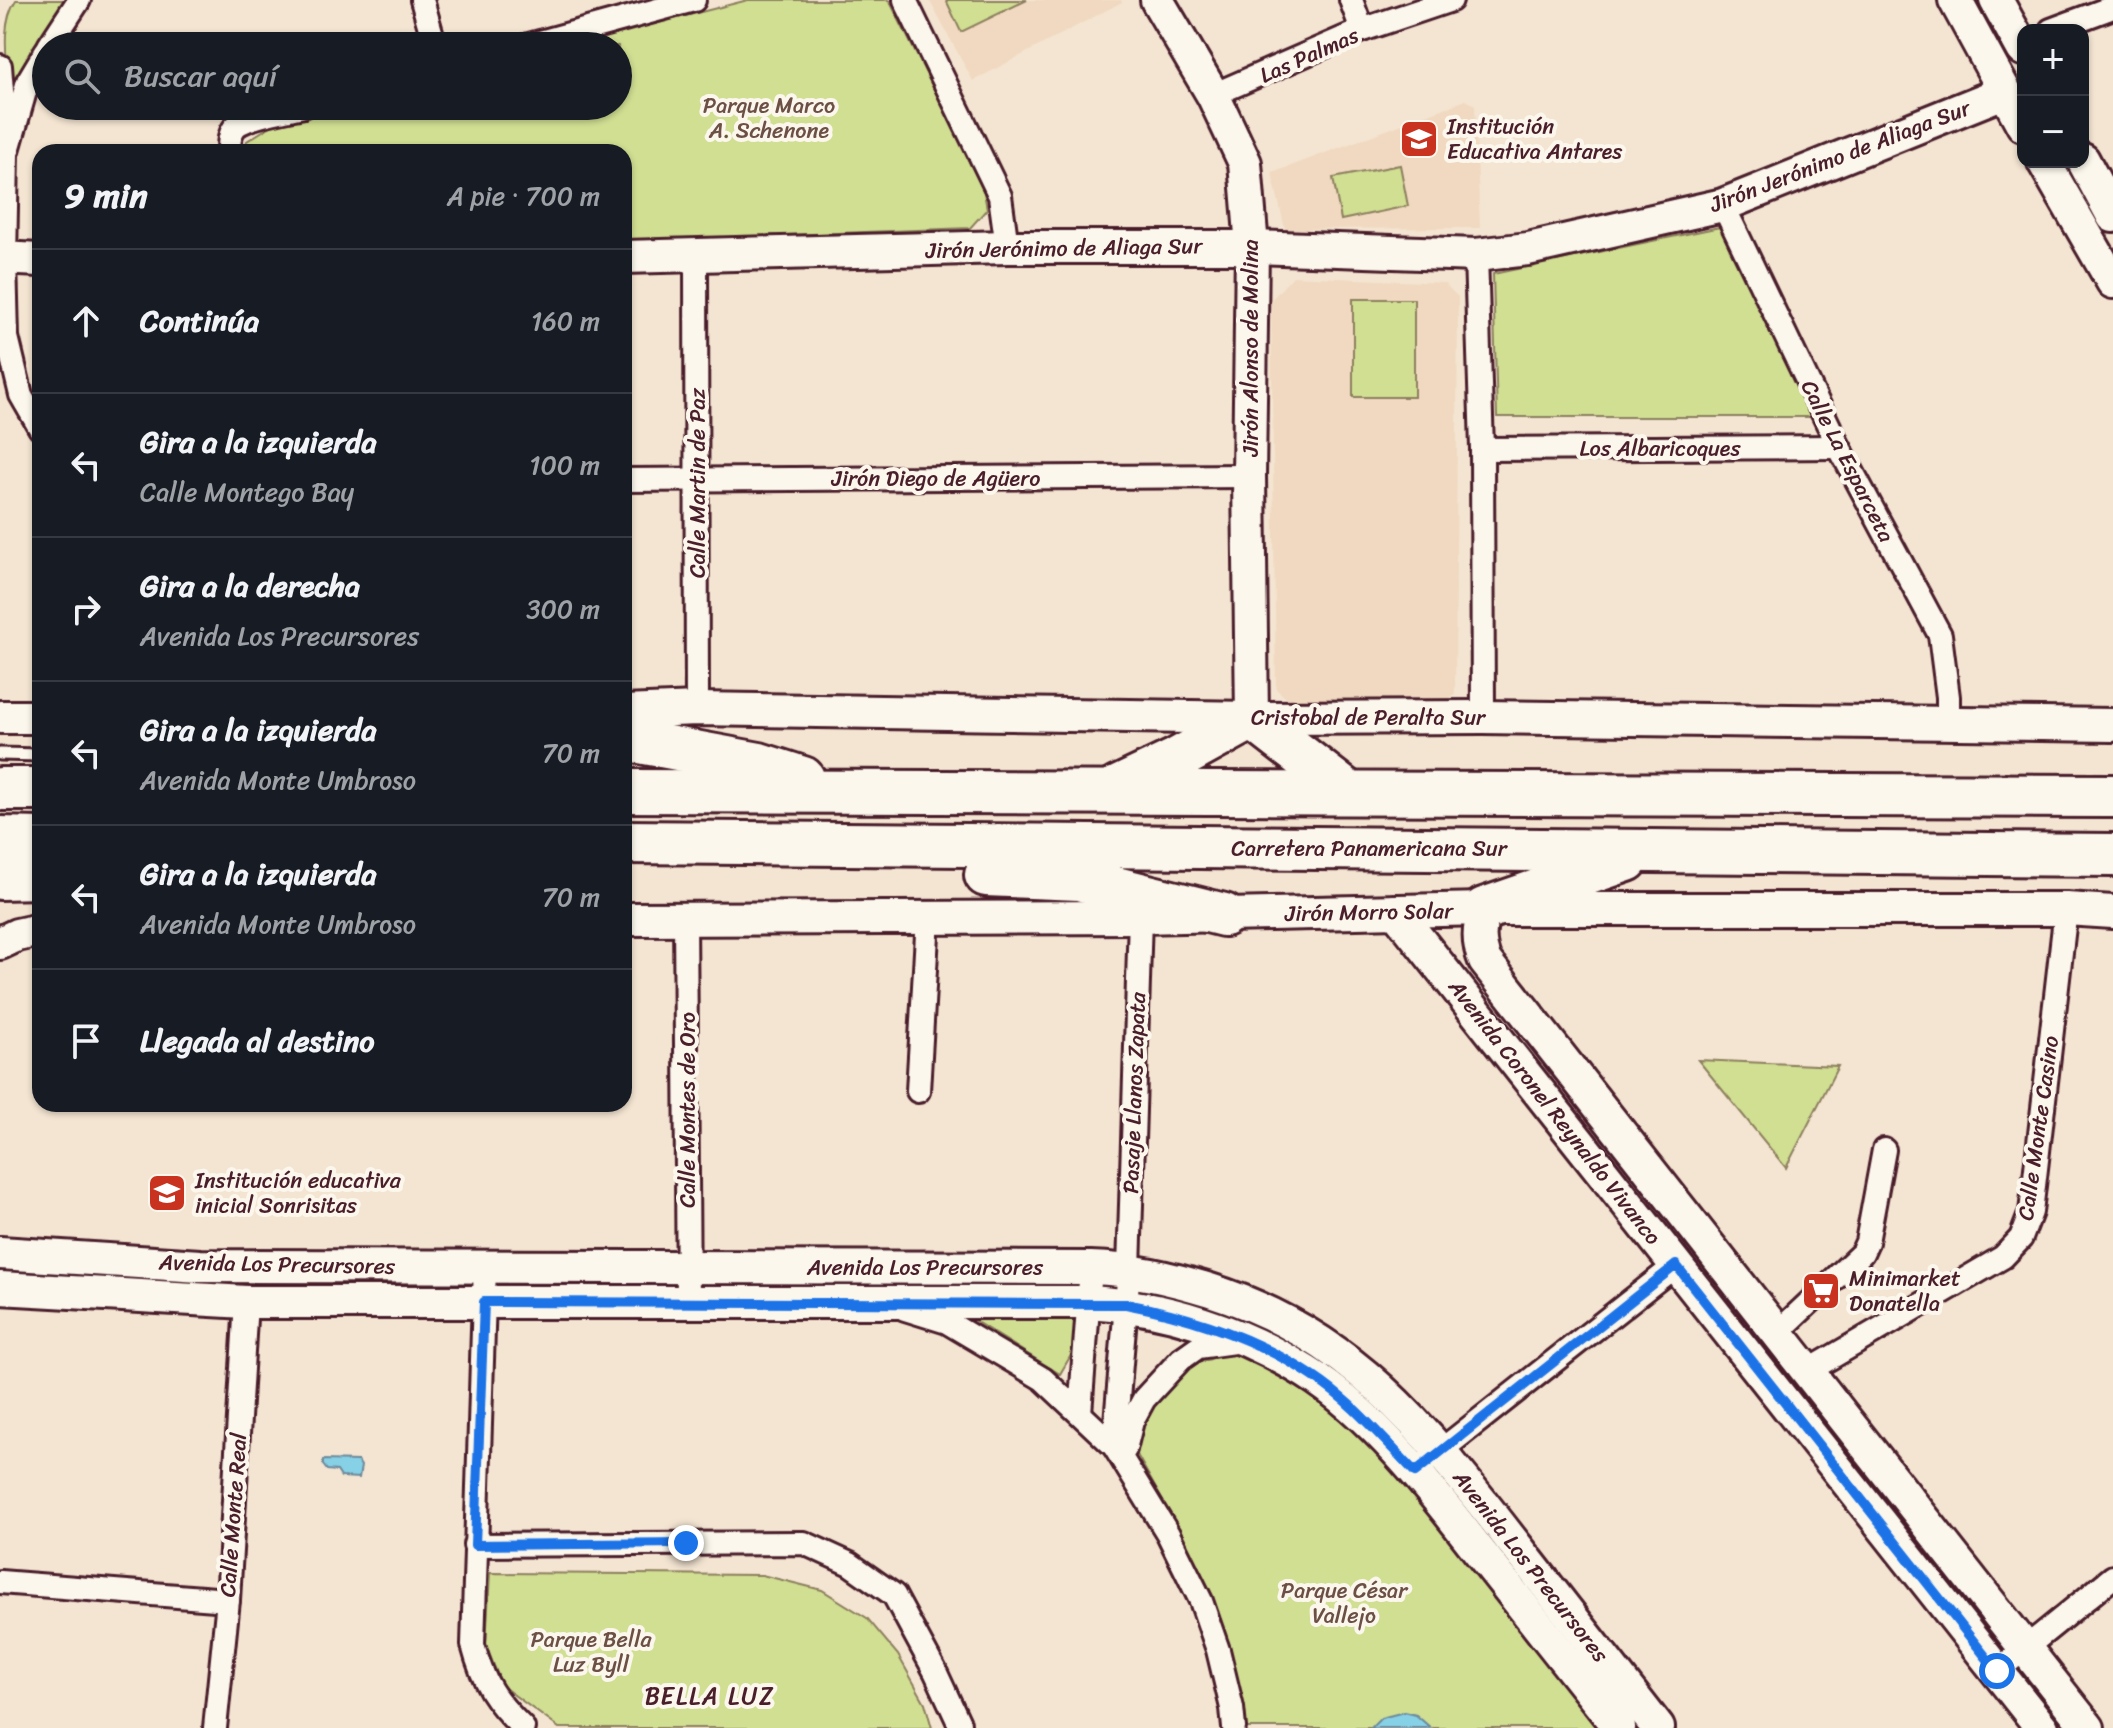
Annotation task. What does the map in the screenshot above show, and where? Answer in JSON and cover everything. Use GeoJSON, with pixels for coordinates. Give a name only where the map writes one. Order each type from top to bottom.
{"type":"FeatureCollection","features":[{"type":"Feature","properties":{"kind":"highway"},"geometry":{"type":"LineString","coordinates":[[1106,793],[1176,760],[1252,718],[1349,793]]}},
{"type":"Feature","properties":{"kind":"highway"},"geometry":{"type":"LineString","coordinates":[[632,740],[759,764],[846,792]]}},
{"type":"Feature","properties":{"kind":"highway"},"geometry":{"type":"LineString","coordinates":[[2008,794],[2113,771]]}},
{"type":"Feature","properties":{"kind":"highway"},"geometry":{"type":"LineString","coordinates":[[0,789],[32,789]]}},
{"type":"Feature","properties":{"kind":"highway"},"geometry":{"type":"LineString","coordinates":[[632,791],[2113,796]]}},
{"type":"Feature","properties":{"kind":"highway"},"geometry":{"type":"LineString","coordinates":[[0,838],[32,839]]}},
{"type":"Feature","properties":{"kind":"highway"},"geometry":{"type":"LineString","coordinates":[[693,842],[765,864],[1079,879],[1224,915]]}},
{"type":"Feature","properties":{"kind":"highway","name":"Carretera Panamericana Sur"},"geometry":{"type":"LineString","coordinates":[[633,843],[2113,855]]}},
{"type":"Feature","properties":{"kind":"highway"},"geometry":{"type":"LineString","coordinates":[[1484,909],[1657,850]]}},
{"type":"Feature","properties":{"kind":"highway"},"geometry":{"type":"LineString","coordinates":[[0,878],[32,877]]}},
{"type":"Feature","properties":{"kind":"street"},"geometry":{"type":"LineString","coordinates":[[58,32],[79,0]]}},
{"type":"Feature","properties":{"kind":"street"},"geometry":{"type":"LineString","coordinates":[[422,0],[431,32]]}},
{"type":"Feature","properties":{"kind":"street"},"geometry":{"type":"LineString","coordinates":[[576,32],[694,0]]}},
{"type":"Feature","properties":{"kind":"street"},"geometry":{"type":"LineString","coordinates":[[905,0],[1000,196],[1007,247]]}},
{"type":"Feature","properties":{"kind":"street","name":"Jirón Alonso de Molina"},"geometry":{"type":"LineString","coordinates":[[1157,0],[1213,95],[1245,163],[1252,247],[1249,476],[1252,718]]}},
{"type":"Feature","properties":{"kind":"street"},"geometry":{"type":"LineString","coordinates":[[1351,0],[1362,30]]}},
{"type":"Feature","properties":{"kind":"street","name":"Las Palmas"},"geometry":{"type":"LineString","coordinates":[[1213,95],[1362,30],[1451,0]]}},
{"type":"Feature","properties":{"kind":"street"},"geometry":{"type":"LineString","coordinates":[[1955,0],[2017,115]]}},
{"type":"Feature","properties":{"kind":"street"},"geometry":{"type":"LineString","coordinates":[[1996,0],[2017,36]]}},
{"type":"Feature","properties":{"kind":"street"},"geometry":{"type":"LineString","coordinates":[[2067,24],[2113,7]]}},
{"type":"Feature","properties":{"kind":"street"},"geometry":{"type":"LineString","coordinates":[[0,66],[7,154],[2,258],[7,337],[21,395],[32,414]]}},
{"type":"Feature","properties":{"kind":"street"},"geometry":{"type":"LineString","coordinates":[[7,154],[32,74]]}},
{"type":"Feature","properties":{"kind":"street","name":"Jirón Jerónimo de Aliaga Sur"},"geometry":{"type":"LineString","coordinates":[[632,257],[1007,247],[1252,247],[1476,255],[1528,249],[1723,205],[2004,92]]}},
{"type":"Feature","properties":{"kind":"street"},"geometry":{"type":"LineString","coordinates":[[229,144],[234,128],[250,120]]}},
{"type":"Feature","properties":{"kind":"street"},"geometry":{"type":"LineString","coordinates":[[2047,168],[2113,282]]}},
{"type":"Feature","properties":{"kind":"street"},"geometry":{"type":"LineString","coordinates":[[2087,168],[2113,216]]}},
{"type":"Feature","properties":{"kind":"street","name":"Calle La Esparceta"},"geometry":{"type":"LineString","coordinates":[[1723,205],[1839,447],[1940,635],[1948,722]]}},
{"type":"Feature","properties":{"kind":"street"},"geometry":{"type":"LineString","coordinates":[[1476,255],[1482,449],[1483,717]]}},
{"type":"Feature","properties":{"kind":"street","name":"Calle Martin de Paz"},"geometry":{"type":"LineString","coordinates":[[696,257],[697,709]]}},
{"type":"Feature","properties":{"kind":"street"},"geometry":{"type":"LineString","coordinates":[[2,258],[32,260]]}},
{"type":"Feature","properties":{"kind":"street","name":"Los Albaricoques"},"geometry":{"type":"LineString","coordinates":[[1482,449],[1839,447]]}},
{"type":"Feature","properties":{"kind":"street","name":"Jirón Diego de Agüero"},"geometry":{"type":"LineString","coordinates":[[632,480],[1249,476]]}},
{"type":"Feature","properties":{"kind":"street","name":"Cristobal de Peralta Sur"},"geometry":{"type":"LineString","coordinates":[[632,712],[697,709],[1252,718],[1483,717],[2113,725]]}},
{"type":"Feature","properties":{"kind":"street"},"geometry":{"type":"LineString","coordinates":[[0,717],[32,717]]}},
{"type":"Feature","properties":{"kind":"street","name":"Jirón Morro Solar"},"geometry":{"type":"LineString","coordinates":[[632,919],[1140,917],[1484,909],[2066,909],[2113,912]]}},
{"type":"Feature","properties":{"kind":"street","name":"Avenida Coronel Reynaldo Vivanco"},"geometry":{"type":"LineString","coordinates":[[1484,909],[1478,930],[1479,947],[1485,961],[2088,1728]]}},
{"type":"Feature","properties":{"kind":"street","name":"Calle Monte Casino"},"geometry":{"type":"LineString","coordinates":[[1808,1371],[2003,1257],[2021,1238],[2031,1212],[2066,909]]}},
{"type":"Feature","properties":{"kind":"street","name":"Avenida Coronel Reynaldo Vivanco"},"geometry":{"type":"LineString","coordinates":[[1396,911],[2042,1728]]}},
{"type":"Feature","properties":{"kind":"street","name":"Calle Montes de Oro"},"geometry":{"type":"LineString","coordinates":[[685,917],[688,1302]]}},
{"type":"Feature","properties":{"kind":"street"},"geometry":{"type":"LineString","coordinates":[[918,1091],[928,917]]}},
{"type":"Feature","properties":{"kind":"street","name":"Pasaje Llanos Zapata"},"geometry":{"type":"LineString","coordinates":[[1119,1452],[1129,1269],[1140,917]]}},
{"type":"Feature","properties":{"kind":"street"},"geometry":{"type":"LineString","coordinates":[[0,943],[32,932]]}},
{"type":"Feature","properties":{"kind":"street"},"geometry":{"type":"LineString","coordinates":[[1434,958],[1443,949],[1454,945],[1467,947],[1485,961]]}},
{"type":"Feature","properties":{"kind":"street"},"geometry":{"type":"LineString","coordinates":[[1777,1333],[1862,1253],[1867,1242],[1884,1150]]}},
{"type":"Feature","properties":{"kind":"street","name":"Avenida Los Precursores"},"geometry":{"type":"LineString","coordinates":[[0,1253],[200,1266],[1091,1268],[1129,1269],[1180,1281],[1264,1309],[1342,1355],[1379,1387],[1441,1451],[1658,1728]]}},
{"type":"Feature","properties":{"kind":"street"},"geometry":{"type":"LineString","coordinates":[[1415,1472],[1676,1265]]}},
{"type":"Feature","properties":{"kind":"street"},"geometry":{"type":"LineString","coordinates":[[485,1266],[473,1645],[481,1675],[499,1705],[523,1728]]}},
{"type":"Feature","properties":{"kind":"street"},"geometry":{"type":"LineString","coordinates":[[1080,1413],[1091,1268]]}},
{"type":"Feature","properties":{"kind":"street","name":"Avenida Los Precursores"},"geometry":{"type":"LineString","coordinates":[[0,1288],[246,1302],[1088,1302],[1126,1304],[1168,1312],[1249,1340],[1308,1373],[1353,1408],[1415,1472],[1619,1728]]}},
{"type":"Feature","properties":{"kind":"street","name":"Calle Monte Real"},"geometry":{"type":"LineString","coordinates":[[215,1728],[228,1600],[246,1302]]}},
{"type":"Feature","properties":{"kind":"street"},"geometry":{"type":"LineString","coordinates":[[881,1302],[947,1322],[1043,1379],[1119,1452],[1168,1534],[1201,1601],[1218,1650],[1234,1728]]}},
{"type":"Feature","properties":{"kind":"street"},"geometry":{"type":"LineString","coordinates":[[1119,1452],[1144,1399],[1181,1359],[1198,1347],[1249,1340]]}},
{"type":"Feature","properties":{"kind":"street"},"geometry":{"type":"LineString","coordinates":[[475,1545],[804,1543],[850,1564],[894,1595],[935,1671],[959,1728]]}},
{"type":"Feature","properties":{"kind":"street"},"geometry":{"type":"LineString","coordinates":[[1997,1671],[2113,1577]]}},
{"type":"Feature","properties":{"kind":"street"},"geometry":{"type":"LineString","coordinates":[[0,1582],[228,1600]]}},
{"type":"Feature","properties":{"kind":"lane"},"geometry":{"type":"LineString","coordinates":[[0,754],[32,755]]}},
{"type":"Feature","properties":{"kind":"shaded area"},"geometry":{"type":"Polygon","coordinates":[[[929,0],[1121,0],[1122,2],[973,81],[929,0]]]}},
{"type":"Feature","properties":{"kind":"shaded area","name":"Institución Educativa Antares"},"geometry":{"type":"Polygon","coordinates":[[[1466,100],[1475,105],[1480,228],[1285,229],[1272,173],[1466,100]]]}},
{"type":"Feature","properties":{"kind":"shaded area"},"geometry":{"type":"Polygon","coordinates":[[[1293,276],[1444,283],[1458,297],[1455,694],[1442,705],[1294,705],[1276,689],[1271,300],[1293,276]]]}},
{"type":"Feature","properties":{"kind":"green space"},"geometry":{"type":"Polygon","coordinates":[[[16,0],[65,0],[44,32],[32,32],[32,51],[9,87],[6,31],[16,0]]]}},
{"type":"Feature","properties":{"kind":"green space","name":"Parque Marco A. Schenone"},"geometry":{"type":"Polygon","coordinates":[[[748,0],[889,0],[983,187],[987,209],[970,228],[632,241],[632,144],[246,144],[280,120],[632,120],[632,32],[623,32],[748,0]]]}},
{"type":"Feature","properties":{"kind":"green space"},"geometry":{"type":"Polygon","coordinates":[[[946,0],[1027,0],[961,32],[946,0]]]}},
{"type":"Feature","properties":{"kind":"green space"},"geometry":{"type":"Polygon","coordinates":[[[1400,165],[1408,206],[1341,220],[1333,178],[1400,165]]]}},
{"type":"Feature","properties":{"kind":"green space"},"geometry":{"type":"Polygon","coordinates":[[[1720,227],[1820,417],[1497,417],[1493,274],[1720,227]]]}},
{"type":"Feature","properties":{"kind":"green space"},"geometry":{"type":"Polygon","coordinates":[[[1353,299],[1414,299],[1414,397],[1353,397],[1353,299]]]}},
{"type":"Feature","properties":{"kind":"green space"},"geometry":{"type":"Polygon","coordinates":[[[1698,1060],[1838,1066],[1786,1168],[1698,1060]]]}},
{"type":"Feature","properties":{"kind":"green space"},"geometry":{"type":"Polygon","coordinates":[[[949,1305],[1077,1313],[1074,1350],[1060,1374],[949,1305]]]}},
{"type":"Feature","properties":{"kind":"green space","name":"Parque César Vallejo"},"geometry":{"type":"Polygon","coordinates":[[[1227,1353],[1261,1359],[1361,1433],[1505,1593],[1609,1728],[1245,1728],[1233,1669],[1212,1601],[1136,1453],[1139,1429],[1156,1400],[1187,1367],[1227,1353]]]}},
{"type":"Feature","properties":{"kind":"green space","name":"Parque Bella Luz Byll"},"geometry":{"type":"Polygon","coordinates":[[[490,1573],[762,1575],[822,1590],[867,1618],[898,1655],[925,1703],[932,1728],[559,1728],[502,1686],[486,1645],[490,1573]]]}},
{"type":"Feature","properties":{"kind":"water"},"geometry":{"type":"Polygon","coordinates":[[[323,1460],[358,1461],[361,1466],[359,1478],[341,1477],[337,1471],[327,1470],[323,1460]]]}},
{"type":"Feature","properties":{"kind":"water"},"geometry":{"type":"Polygon","coordinates":[[[1404,1712],[1416,1715],[1431,1728],[1371,1728],[1381,1718],[1404,1712]]]}},
{"type":"Feature","properties":{"kind":"place","name":"Institución Educativa Antares"},"geometry":{"type":"Point","coordinates":[1419,139]}},
{"type":"Feature","properties":{"kind":"place","name":"Institución educativa inicial Sonrisitas"},"geometry":{"type":"Point","coordinates":[167,1193]}},
{"type":"Feature","properties":{"kind":"place","name":"Minimarket Donatella"},"geometry":{"type":"Point","coordinates":[1821,1291]}},
{"type":"Feature","properties":{"kind":"district","name":"BELLA LUZ"},"geometry":{"type":"Point","coordinates":[710,1696]}},
{"type":"Feature","properties":{"kind":"route"},"geometry":{"type":"LineString","coordinates":[[686,1543],[475,1545],[484,1302],[1126,1304],[1168,1312],[1249,1340],[1308,1373],[1353,1408],[1415,1472],[1676,1265],[1997,1671]]}}]}
